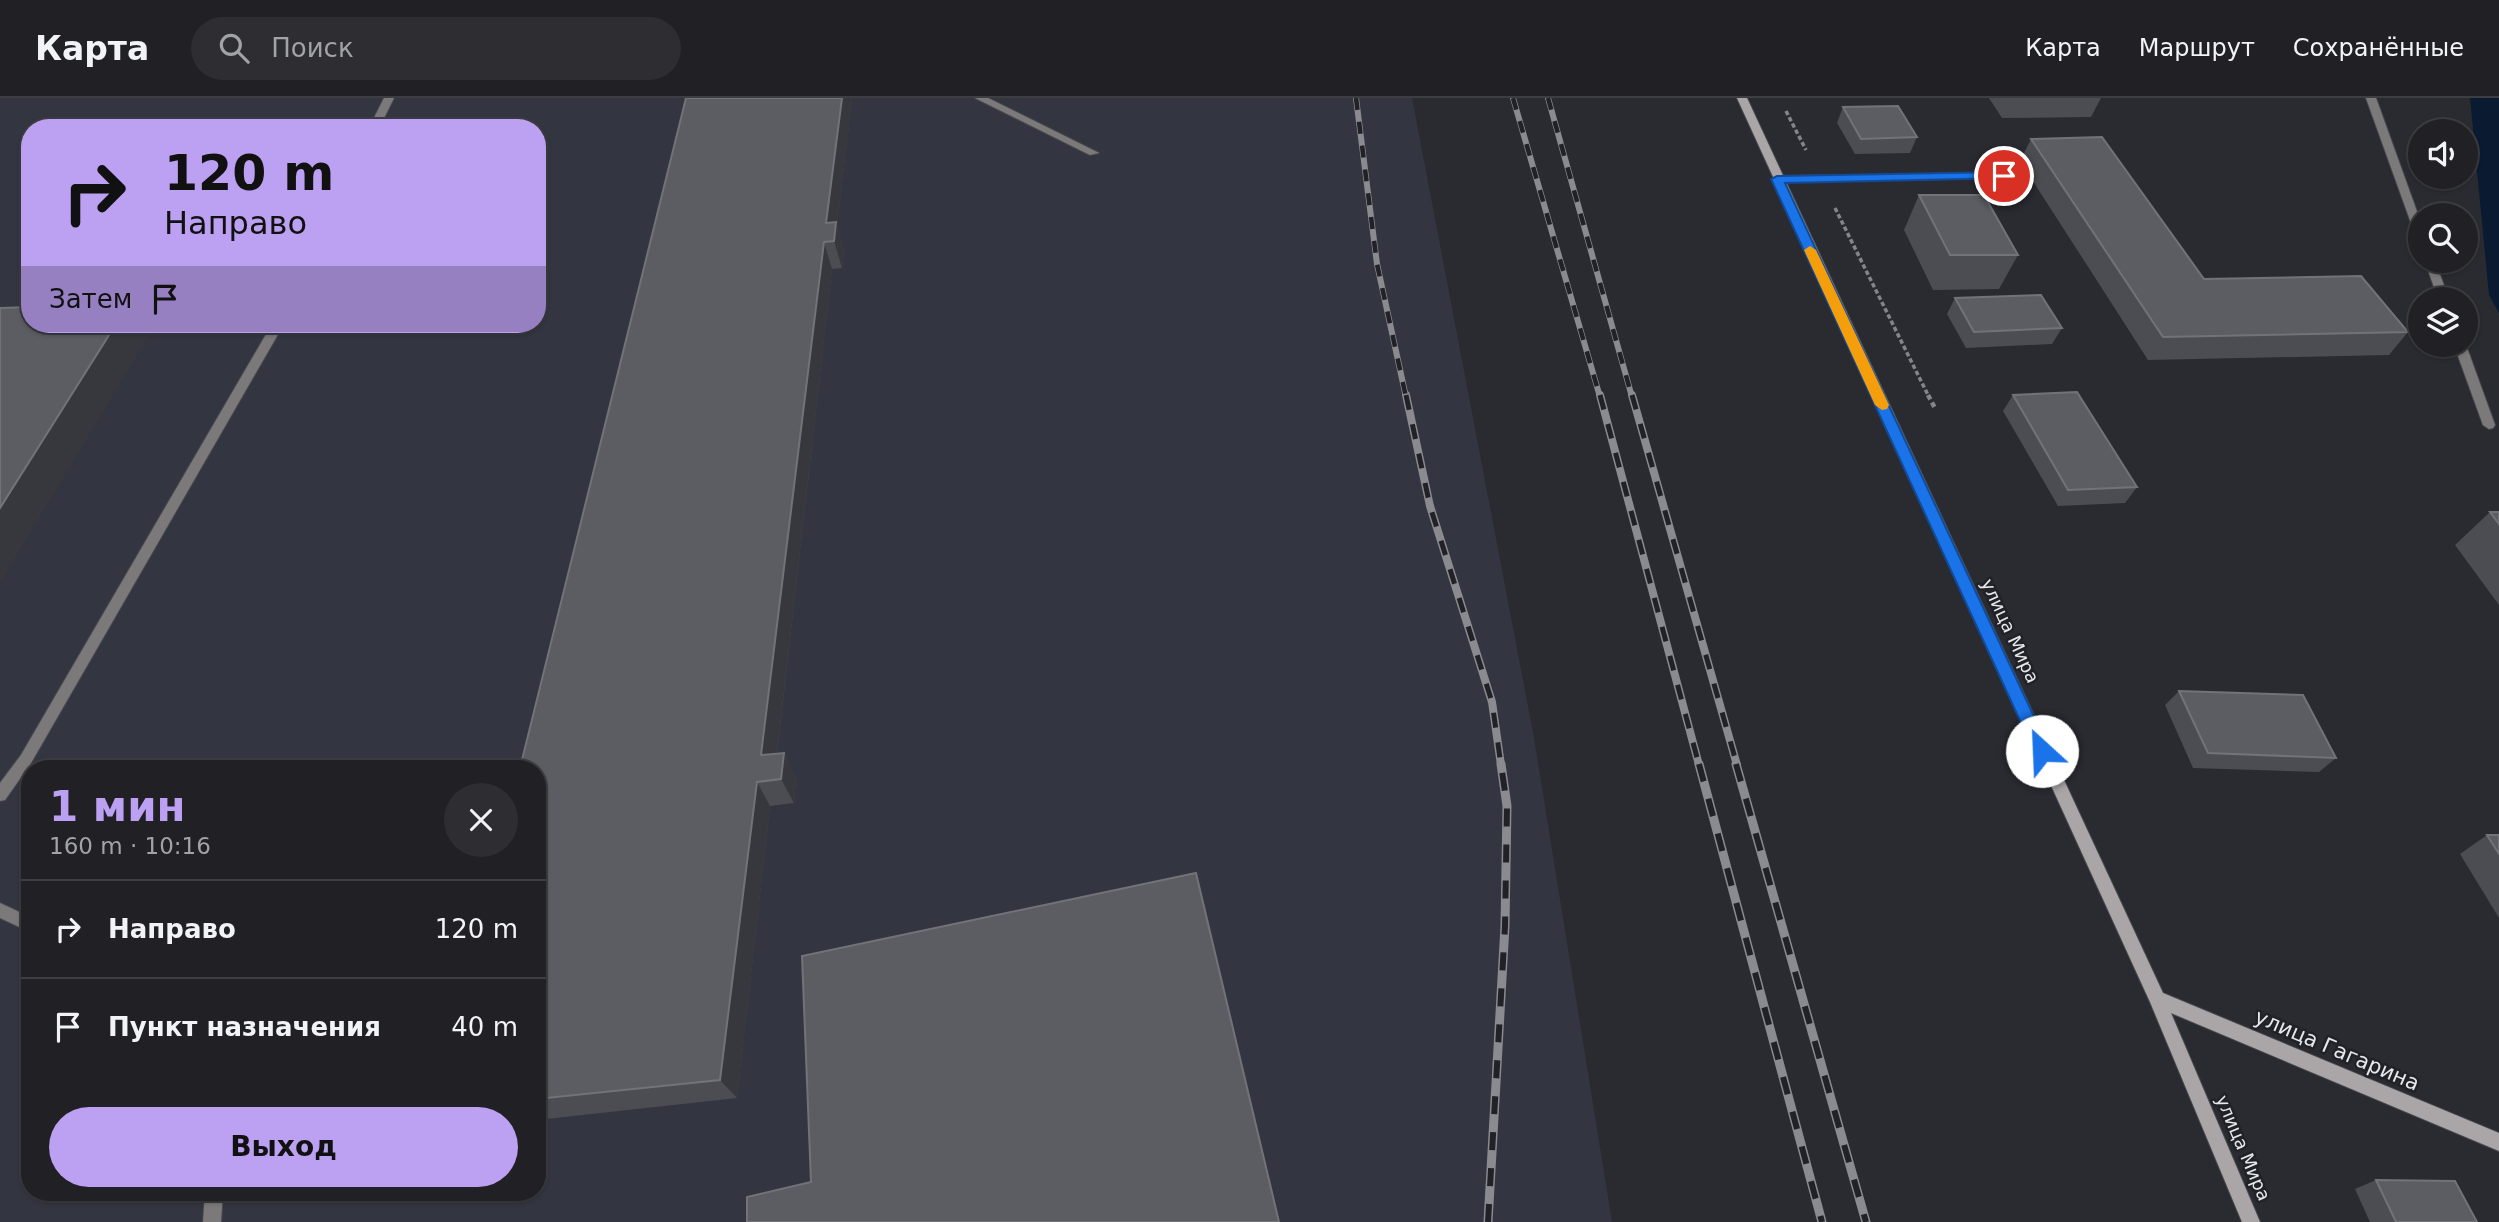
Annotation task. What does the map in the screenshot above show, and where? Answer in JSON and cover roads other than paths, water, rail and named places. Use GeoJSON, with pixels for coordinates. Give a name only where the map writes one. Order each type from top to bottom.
{"type":"FeatureCollection","features":[{"type":"Feature","properties":{"kind":"street"},"geometry":{"type":"LineString","coordinates":[[378,119],[389,98]]}},
{"type":"Feature","properties":{"kind":"street"},"geometry":{"type":"LineString","coordinates":[[980,98],[1094,153]]}},
{"type":"Feature","properties":{"kind":"street","name":"улица Мира"},"geometry":{"type":"LineString","coordinates":[[1742,98],[2157,999],[2251,1222]]}},
{"type":"Feature","properties":{"kind":"street"},"geometry":{"type":"LineString","coordinates":[[2371,98],[2409,203]]}},
{"type":"Feature","properties":{"kind":"street"},"geometry":{"type":"LineString","coordinates":[[1777,179],[2004,176]]}},
{"type":"Feature","properties":{"kind":"street"},"geometry":{"type":"LineString","coordinates":[[25,760],[273,333]]}},
{"type":"Feature","properties":{"kind":"street"},"geometry":{"type":"LineString","coordinates":[[2464,357],[2489,425]]}},
{"type":"Feature","properties":{"kind":"street"},"geometry":{"type":"LineString","coordinates":[[0,795],[21,766]]}},
{"type":"Feature","properties":{"kind":"street"},"geometry":{"type":"LineString","coordinates":[[0,910],[21,920]]}},
{"type":"Feature","properties":{"kind":"street","name":"улица Гагарина"},"geometry":{"type":"LineString","coordinates":[[2157,999],[2499,1142]]}},
{"type":"Feature","properties":{"kind":"street"},"geometry":{"type":"LineString","coordinates":[[212,1222],[214,1201]]}},
{"type":"Feature","properties":{"kind":"water"},"geometry":{"type":"Polygon","coordinates":[[[2470,98],[2499,98],[2499,313],[2489,295],[2478,181],[2478,119],[2472,119],[2470,98]]]}},
{"type":"Feature","properties":{"kind":"railway"},"geometry":{"type":"LineString","coordinates":[[1356,98],[1377,264],[1406,397]]}},
{"type":"Feature","properties":{"kind":"railway"},"geometry":{"type":"LineString","coordinates":[[1513,98],[1600,397]]}},
{"type":"Feature","properties":{"kind":"railway"},"geometry":{"type":"LineString","coordinates":[[1548,98],[1632,397]]}},
{"type":"Feature","properties":{"kind":"railway"},"geometry":{"type":"LineString","coordinates":[[1406,395],[1430,506],[1492,702],[1501,765]]}},
{"type":"Feature","properties":{"kind":"railway"},"geometry":{"type":"LineString","coordinates":[[1600,395],[1699,765]]}},
{"type":"Feature","properties":{"kind":"railway"},"geometry":{"type":"LineString","coordinates":[[1632,395],[1737,765]]}},
{"type":"Feature","properties":{"kind":"railway"},"geometry":{"type":"LineString","coordinates":[[1488,1222],[1505,926],[1507,806],[1501,764]]}},
{"type":"Feature","properties":{"kind":"railway"},"geometry":{"type":"LineString","coordinates":[[1699,764],[1822,1222]]}},
{"type":"Feature","properties":{"kind":"railway"},"geometry":{"type":"LineString","coordinates":[[1736,764],[1866,1222]]}}]}
